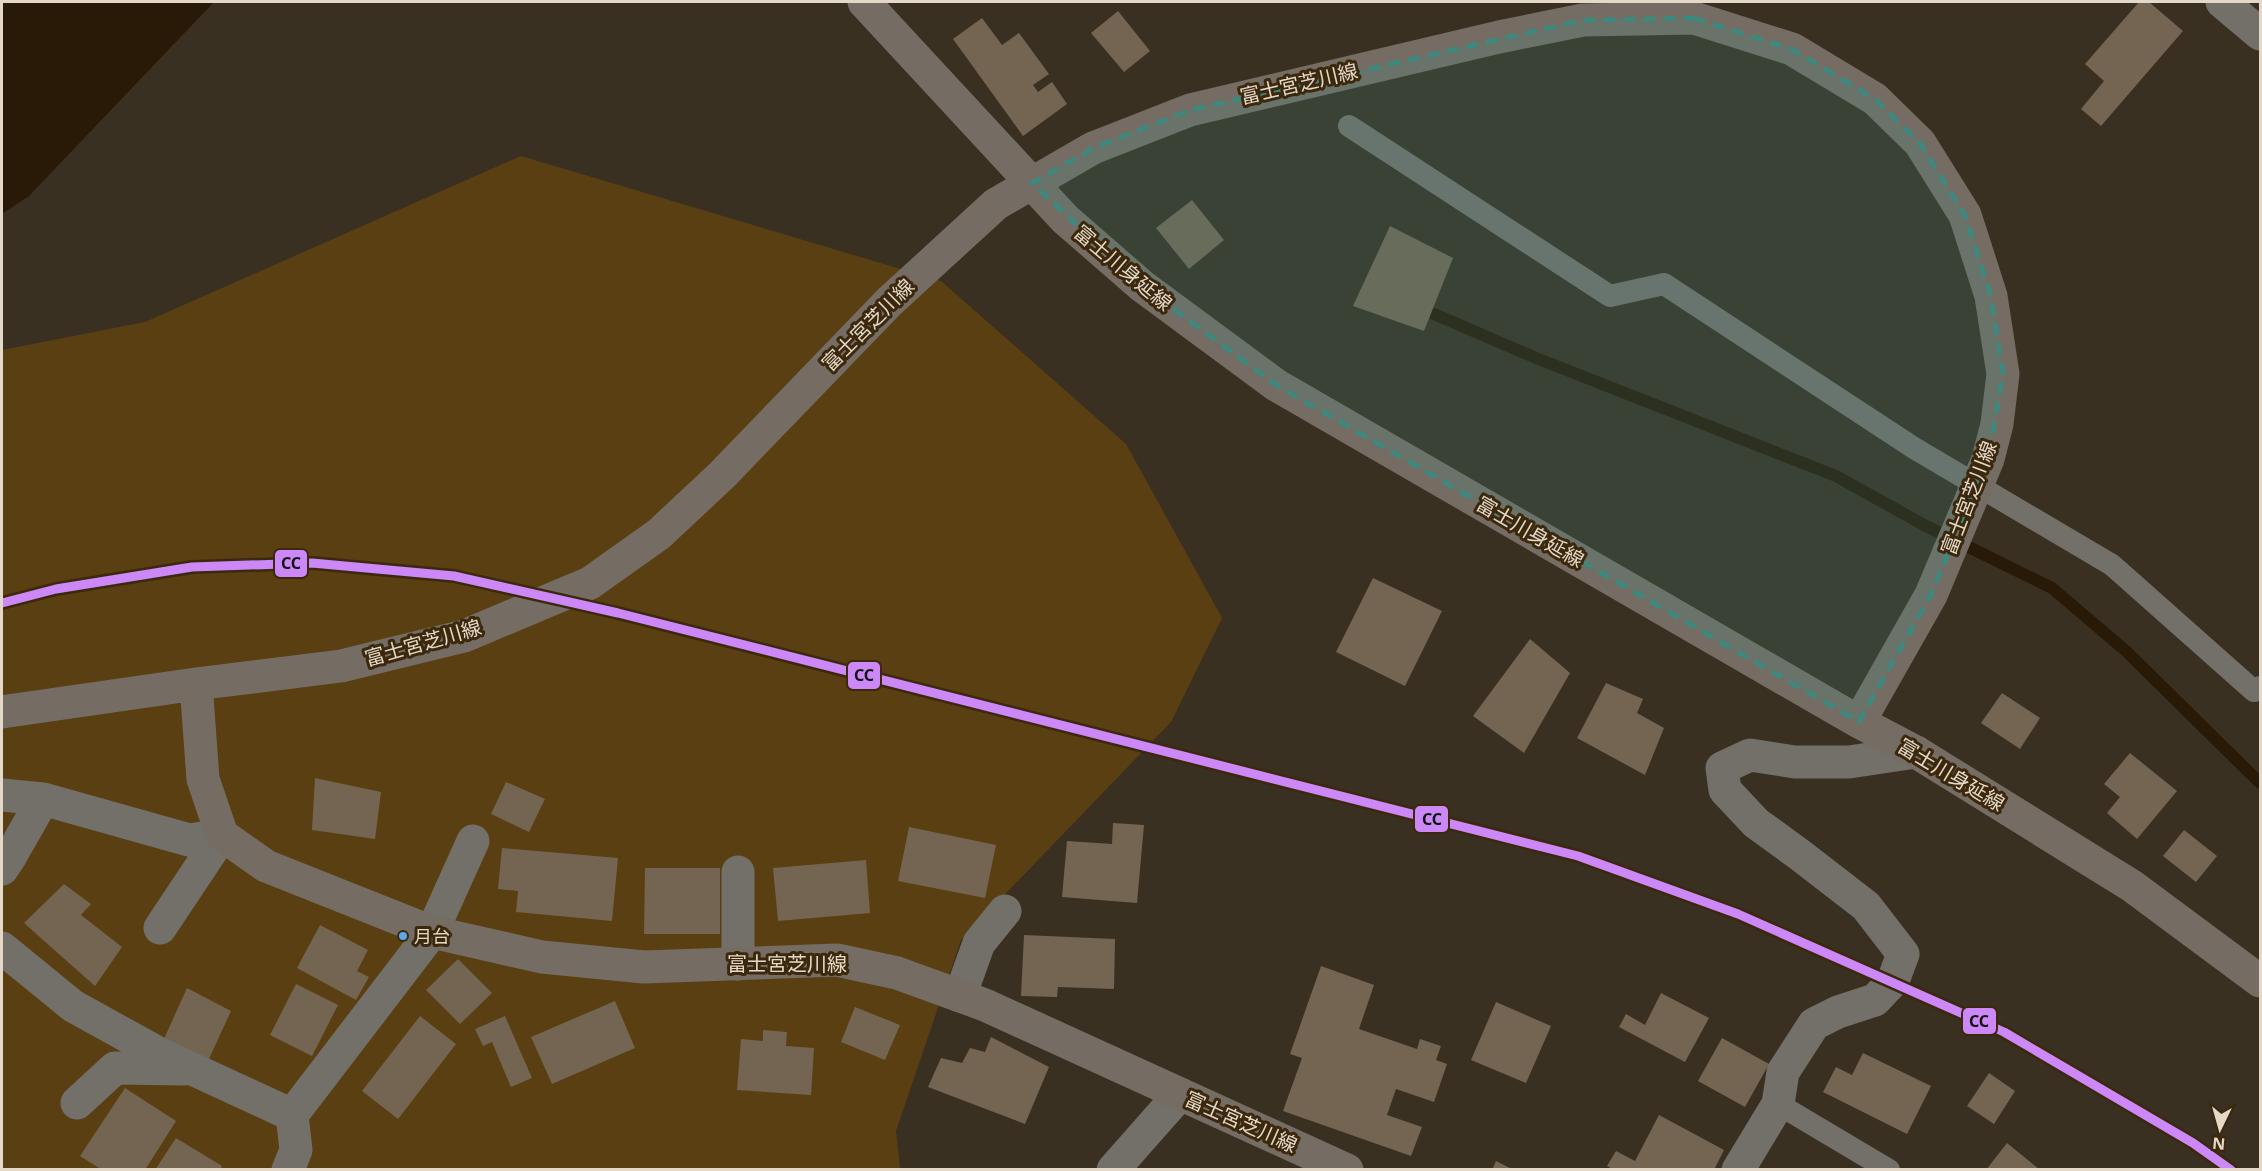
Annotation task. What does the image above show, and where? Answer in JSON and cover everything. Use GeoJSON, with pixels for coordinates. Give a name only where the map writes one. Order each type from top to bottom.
{"type":"FeatureCollection","features":[{"type":"Feature","properties":{"kind":"main road","name":"富士川身延線"},"geometry":{"type":"LineString","coordinates":[[864,2],[1065,219],[1142,286],[1275,385],[1859,722],[1916,752],[2132,886],[2260,981]]}},
{"type":"Feature","properties":{"kind":"main road","name":"富士宮芝川線"},"geometry":{"type":"LineString","coordinates":[[2,712],[341,666],[464,636],[590,583],[659,534],[722,475],[889,302],[996,204],[1093,148],[1191,110],[1499,37],[1583,20],[1694,18],[1792,49],[1875,99],[1920,143],[1965,215],[1991,296],[2004,374],[1997,424],[1988,459],[1931,595],[1859,722]]}},
{"type":"Feature","properties":{"kind":"main road"},"geometry":{"type":"LineString","coordinates":[[196,684],[203,779],[222,835]]}},
{"type":"Feature","properties":{"kind":"main road","name":"富士宮芝川線"},"geometry":{"type":"LineString","coordinates":[[222,835],[266,866],[432,932],[542,957],[644,967],[837,960],[897,973],[985,1005],[1347,1170]]}},
{"type":"Feature","properties":{"kind":"street"},"geometry":{"type":"LineString","coordinates":[[2222,2],[2260,34]]}},
{"type":"Feature","properties":{"kind":"street"},"geometry":{"type":"LineString","coordinates":[[1738,1170],[1778,1104],[1783,1072],[1814,1024],[1838,1012],[1875,1000],[1893,981],[1903,954],[1866,906],[1756,823],[1725,790],[1722,768],[1750,755],[1795,762],[1849,762],[1916,752]]}},
{"type":"Feature","properties":{"kind":"street"},"geometry":{"type":"LineString","coordinates":[[2,795],[43,799],[189,840],[222,835]]}},
{"type":"Feature","properties":{"kind":"street"},"geometry":{"type":"LineString","coordinates":[[2,869],[43,799]]}},
{"type":"Feature","properties":{"kind":"street"},"geometry":{"type":"LineString","coordinates":[[160,928],[222,835]]}},
{"type":"Feature","properties":{"kind":"street"},"geometry":{"type":"LineString","coordinates":[[288,1170],[296,1150],[292,1115],[432,932],[473,841]]}},
{"type":"Feature","properties":{"kind":"street"},"geometry":{"type":"LineString","coordinates":[[738,872],[738,964]]}},
{"type":"Feature","properties":{"kind":"street"},"geometry":{"type":"LineString","coordinates":[[960,996],[979,943],[1005,911]]}},
{"type":"Feature","properties":{"kind":"street"},"geometry":{"type":"LineString","coordinates":[[2,948],[74,1006],[160,1054],[292,1115]]}},
{"type":"Feature","properties":{"kind":"street"},"geometry":{"type":"LineString","coordinates":[[77,1103],[115,1068],[193,1069]]}},
{"type":"Feature","properties":{"kind":"street"},"geometry":{"type":"LineString","coordinates":[[1113,1170],[1180,1094]]}},
{"type":"Feature","properties":{"kind":"lane"},"geometry":{"type":"LineString","coordinates":[[1349,126],[1610,296],[1664,284],[1914,448],[2112,565],[2254,691],[2260,687]]}},
{"type":"Feature","properties":{"kind":"lane"},"geometry":{"type":"LineString","coordinates":[[1778,1104],[1889,1170]]}},
{"type":"Feature","properties":{"kind":"highlighted area"},"geometry":{"type":"Polygon","coordinates":[[[1694,18],[1792,49],[1875,99],[1920,143],[1965,215],[1991,296],[2003,374],[1988,459],[1931,595],[1859,722],[1276,385],[1142,286],[1032,183],[1093,148],[1190,110],[1583,20],[1694,18]]]}},
{"type":"Feature","properties":{"kind":"shaded area"},"geometry":{"type":"Polygon","coordinates":[[[2,2],[214,2],[29,196],[2,214],[2,2]]]}},
{"type":"Feature","properties":{"kind":"shaded area"},"geometry":{"type":"Polygon","coordinates":[[[521,156],[941,281],[1126,444],[1222,618],[1171,722],[961,940],[896,1131],[900,1169],[2,1170],[2,350],[145,322],[521,156]]]}},
{"type":"Feature","properties":{"kind":"building"},"geometry":{"type":"Polygon","coordinates":[[[2139,2],[2149,2],[2183,31],[2101,126],[2081,109],[2104,81],[2085,64],[2139,2]]]}},
{"type":"Feature","properties":{"kind":"building"},"geometry":{"type":"Polygon","coordinates":[[[1118,11],[1150,51],[1124,72],[1091,33],[1118,11]]]}},
{"type":"Feature","properties":{"kind":"building"},"geometry":{"type":"Polygon","coordinates":[[[982,18],[1002,45],[1019,33],[1049,74],[1033,85],[1038,92],[1052,82],[1067,104],[1023,136],[953,39],[982,18]]]}},
{"type":"Feature","properties":{"kind":"building"},"geometry":{"type":"Polygon","coordinates":[[[1192,200],[1224,240],[1189,269],[1156,228],[1192,200]]]}},
{"type":"Feature","properties":{"kind":"building"},"geometry":{"type":"Polygon","coordinates":[[[1390,226],[1453,258],[1424,331],[1353,306],[1390,226]]]}},
{"type":"Feature","properties":{"kind":"building"},"geometry":{"type":"Polygon","coordinates":[[[1373,578],[1442,611],[1405,686],[1336,652],[1373,578]]]}},
{"type":"Feature","properties":{"kind":"building"},"geometry":{"type":"Polygon","coordinates":[[[1530,639],[1570,673],[1524,753],[1473,716],[1530,639]]]}},
{"type":"Feature","properties":{"kind":"building"},"geometry":{"type":"Polygon","coordinates":[[[1606,683],[1643,699],[1637,713],[1664,728],[1645,775],[1577,738],[1606,683]]]}},
{"type":"Feature","properties":{"kind":"building"},"geometry":{"type":"Polygon","coordinates":[[[2002,693],[2040,718],[2020,749],[1981,723],[2002,693]]]}},
{"type":"Feature","properties":{"kind":"building"},"geometry":{"type":"Polygon","coordinates":[[[2130,753],[2177,791],[2137,839],[2107,813],[2120,797],[2104,784],[2130,753]]]}},
{"type":"Feature","properties":{"kind":"building"},"geometry":{"type":"Polygon","coordinates":[[[315,778],[381,792],[375,839],[312,830],[315,778]]]}},
{"type":"Feature","properties":{"kind":"building"},"geometry":{"type":"Polygon","coordinates":[[[506,782],[545,799],[529,832],[491,814],[506,782]]]}},
{"type":"Feature","properties":{"kind":"building"},"geometry":{"type":"Polygon","coordinates":[[[1113,823],[1144,825],[1137,903],[1062,897],[1067,841],[1112,844],[1113,823]]]}},
{"type":"Feature","properties":{"kind":"building"},"geometry":{"type":"Polygon","coordinates":[[[909,827],[996,845],[985,898],[898,881],[909,827]]]}},
{"type":"Feature","properties":{"kind":"building"},"geometry":{"type":"Polygon","coordinates":[[[2184,830],[2217,856],[2196,882],[2163,856],[2184,830]]]}},
{"type":"Feature","properties":{"kind":"building"},"geometry":{"type":"Polygon","coordinates":[[[502,848],[618,858],[612,921],[516,912],[518,891],[498,889],[502,848]]]}},
{"type":"Feature","properties":{"kind":"building"},"geometry":{"type":"Polygon","coordinates":[[[866,860],[870,913],[778,921],[773,868],[866,860]]]}},
{"type":"Feature","properties":{"kind":"building"},"geometry":{"type":"Polygon","coordinates":[[[645,868],[720,868],[720,934],[644,934],[645,868]]]}},
{"type":"Feature","properties":{"kind":"building"},"geometry":{"type":"Polygon","coordinates":[[[64,884],[91,904],[81,915],[122,947],[95,986],[24,923],[64,884]]]}},
{"type":"Feature","properties":{"kind":"building"},"geometry":{"type":"Polygon","coordinates":[[[320,925],[368,950],[357,971],[369,977],[356,1000],[297,968],[320,925]]]}},
{"type":"Feature","properties":{"kind":"building"},"geometry":{"type":"Polygon","coordinates":[[[1024,935],[1115,939],[1114,989],[1058,987],[1057,997],[1021,996],[1024,935]]]}},
{"type":"Feature","properties":{"kind":"building"},"geometry":{"type":"Polygon","coordinates":[[[458,959],[492,993],[460,1024],[426,990],[458,959]]]}},
{"type":"Feature","properties":{"kind":"building"},"geometry":{"type":"Polygon","coordinates":[[[1321,966],[1374,985],[1359,1029],[1417,1049],[1420,1039],[1441,1046],[1436,1060],[1447,1064],[1434,1102],[1396,1089],[1387,1115],[1422,1127],[1411,1156],[1283,1111],[1302,1058],[1290,1054],[1321,966]]]}},
{"type":"Feature","properties":{"kind":"building"},"geometry":{"type":"Polygon","coordinates":[[[296,984],[338,1005],[312,1056],[270,1035],[296,984]]]}},
{"type":"Feature","properties":{"kind":"building"},"geometry":{"type":"Polygon","coordinates":[[[187,988],[231,1011],[208,1061],[163,1041],[187,988]]]}},
{"type":"Feature","properties":{"kind":"building"},"geometry":{"type":"Polygon","coordinates":[[[1661,993],[1709,1018],[1685,1062],[1619,1027],[1626,1014],[1645,1025],[1661,993]]]}},
{"type":"Feature","properties":{"kind":"building"},"geometry":{"type":"Polygon","coordinates":[[[615,1001],[635,1048],[552,1084],[531,1037],[615,1001]]]}},
{"type":"Feature","properties":{"kind":"building"},"geometry":{"type":"Polygon","coordinates":[[[1496,1002],[1551,1026],[1526,1083],[1471,1060],[1496,1002]]]}},
{"type":"Feature","properties":{"kind":"building"},"geometry":{"type":"Polygon","coordinates":[[[855,1007],[900,1025],[885,1060],[841,1042],[855,1007]]]}},
{"type":"Feature","properties":{"kind":"building"},"geometry":{"type":"Polygon","coordinates":[[[420,1016],[456,1044],[398,1119],[362,1091],[420,1016]]]}},
{"type":"Feature","properties":{"kind":"building"},"geometry":{"type":"Polygon","coordinates":[[[505,1016],[532,1078],[511,1087],[492,1042],[483,1046],[475,1029],[505,1016]]]}},
{"type":"Feature","properties":{"kind":"building"},"geometry":{"type":"Polygon","coordinates":[[[763,1030],[787,1032],[786,1046],[814,1048],[811,1095],[737,1090],[741,1039],[763,1041],[763,1030]]]}},
{"type":"Feature","properties":{"kind":"building"},"geometry":{"type":"Polygon","coordinates":[[[991,1037],[1049,1067],[1025,1124],[928,1087],[941,1058],[962,1063],[970,1048],[985,1052],[991,1037]]]}},
{"type":"Feature","properties":{"kind":"building"},"geometry":{"type":"Polygon","coordinates":[[[1722,1038],[1769,1064],[1745,1107],[1698,1081],[1722,1038]]]}},
{"type":"Feature","properties":{"kind":"building"},"geometry":{"type":"Polygon","coordinates":[[[1863,1053],[1931,1086],[1907,1134],[1823,1092],[1836,1067],[1852,1075],[1863,1053]]]}},
{"type":"Feature","properties":{"kind":"building"},"geometry":{"type":"Polygon","coordinates":[[[1989,1073],[2015,1091],[1994,1124],[1967,1106],[1989,1073]]]}},
{"type":"Feature","properties":{"kind":"building"},"geometry":{"type":"Polygon","coordinates":[[[125,1088],[176,1121],[145,1170],[102,1170],[80,1156],[125,1088]]]}},
{"type":"Feature","properties":{"kind":"building"},"geometry":{"type":"Polygon","coordinates":[[[1659,1115],[1724,1150],[1714,1170],[1614,1170],[1607,1166],[1616,1151],[1635,1161],[1659,1115]]]}},
{"type":"Feature","properties":{"kind":"building"},"geometry":{"type":"Polygon","coordinates":[[[176,1138],[222,1166],[220,1170],[155,1170],[176,1138]]]}},
{"type":"Feature","properties":{"kind":"building"},"geometry":{"type":"Polygon","coordinates":[[[2007,1143],[2040,1170],[1986,1170],[2007,1143]]]}},
{"type":"Feature","properties":{"kind":"building"},"geometry":{"type":"Polygon","coordinates":[[[1496,1161],[1514,1170],[1492,1170],[1496,1161]]]}},
{"type":"Feature","properties":{"kind":"waterway"},"geometry":{"type":"LineString","coordinates":[[1434,314],[1536,358],[1836,476],[1924,525],[2052,588],[2126,651],[2260,783]]}},
{"type":"Feature","properties":{"kind":"transit line","name":"CC"},"geometry":{"type":"LineString","coordinates":[[2,603],[56,589],[192,567],[312,563],[454,576],[618,613],[1578,856],[1738,914],[2004,1032],[2193,1143],[2231,1170]]}},
{"type":"Feature","properties":{"kind":"place","name":"月台"},"geometry":{"type":"Point","coordinates":[403,936]}}]}
